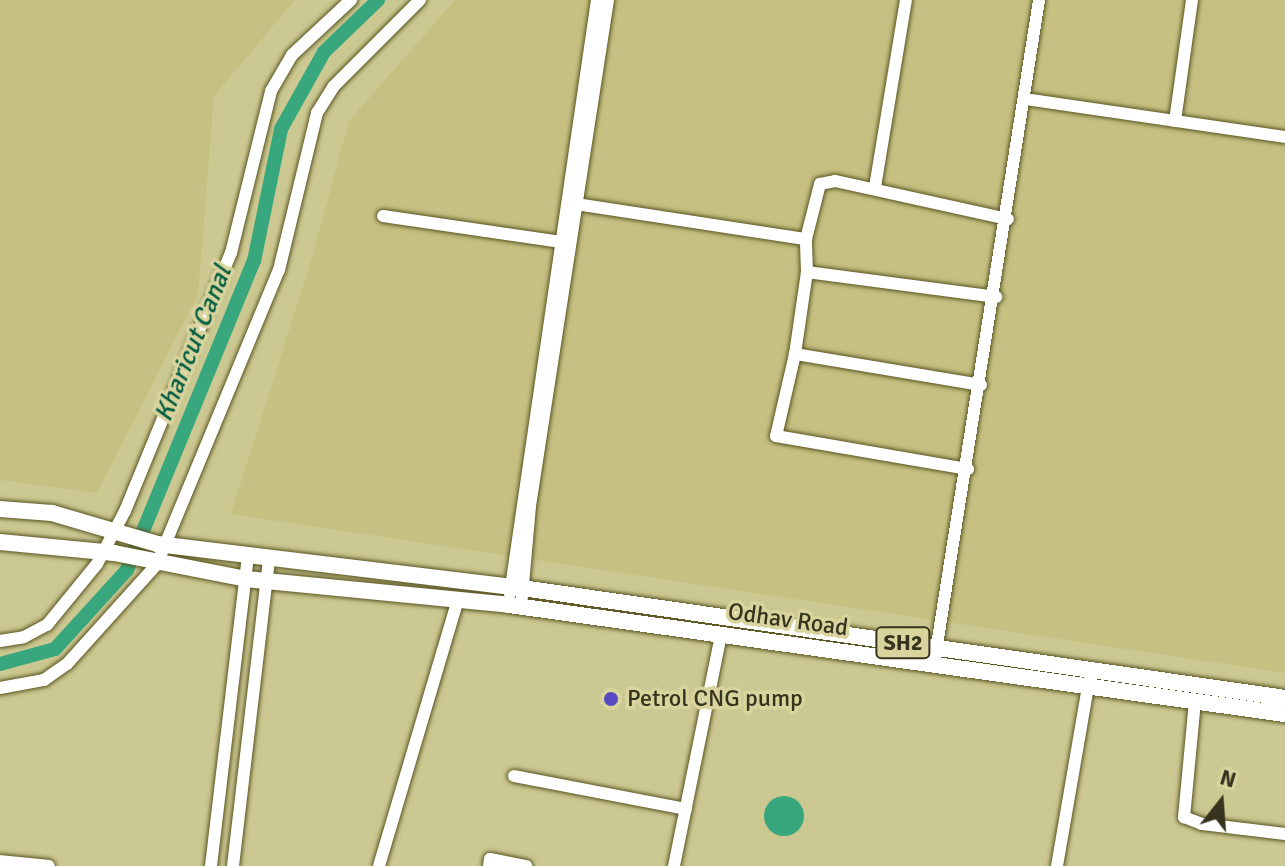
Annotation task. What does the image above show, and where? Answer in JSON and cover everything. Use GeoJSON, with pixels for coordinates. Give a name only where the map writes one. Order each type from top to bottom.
{"type":"FeatureCollection","features":[{"type":"Feature","properties":{"kind":"main road"},"geometry":{"type":"LineString","coordinates":[[0,509],[52,513],[117,534]]}},
{"type":"Feature","properties":{"kind":"main road","name":"Odhav Road"},"geometry":{"type":"LineString","coordinates":[[117,534],[161,545],[516,588],[935,656],[1088,686],[1285,714]]}},
{"type":"Feature","properties":{"kind":"main road","name":"SH2"},"geometry":{"type":"LineString","coordinates":[[0,542],[109,552],[157,564]]}},
{"type":"Feature","properties":{"kind":"main road","name":"Odhav Road"},"geometry":{"type":"LineString","coordinates":[[157,564],[246,579],[515,606],[721,634],[1090,669],[1285,698]]}},
{"type":"Feature","properties":{"kind":"street"},"geometry":{"type":"LineString","coordinates":[[0,641],[24,637],[47,625],[109,552],[231,253],[271,91],[292,55],[351,0]]}},
{"type":"Feature","properties":{"kind":"street"},"geometry":{"type":"LineString","coordinates":[[0,688],[44,680],[67,664],[157,564],[161,545],[279,270],[317,113],[333,87],[420,0]]}},
{"type":"Feature","properties":{"kind":"street"},"geometry":{"type":"LineString","coordinates":[[515,606],[561,242],[597,0]]}},
{"type":"Feature","properties":{"kind":"street"},"geometry":{"type":"LineString","coordinates":[[516,588],[608,0]]}},
{"type":"Feature","properties":{"kind":"street"},"geometry":{"type":"LineString","coordinates":[[875,187],[906,0]]}},
{"type":"Feature","properties":{"kind":"street"},"geometry":{"type":"LineString","coordinates":[[935,656],[996,297],[1039,0]]}},
{"type":"Feature","properties":{"kind":"street"},"geometry":{"type":"LineString","coordinates":[[1175,121],[1192,0]]}},
{"type":"Feature","properties":{"kind":"street"},"geometry":{"type":"LineString","coordinates":[[1025,99],[1285,137]]}},
{"type":"Feature","properties":{"kind":"street"},"geometry":{"type":"LineString","coordinates":[[968,469],[776,436],[795,354],[807,272],[806,239],[820,184],[875,187],[1008,219]]}},
{"type":"Feature","properties":{"kind":"street"},"geometry":{"type":"LineString","coordinates":[[576,204],[806,239]]}},
{"type":"Feature","properties":{"kind":"street"},"geometry":{"type":"LineString","coordinates":[[383,216],[561,242]]}},
{"type":"Feature","properties":{"kind":"street"},"geometry":{"type":"LineString","coordinates":[[807,272],[996,297]]}},
{"type":"Feature","properties":{"kind":"street"},"geometry":{"type":"LineString","coordinates":[[795,354],[981,385]]}},
{"type":"Feature","properties":{"kind":"street"},"geometry":{"type":"LineString","coordinates":[[211,866],[248,556]]}},
{"type":"Feature","properties":{"kind":"street"},"geometry":{"type":"LineString","coordinates":[[233,866],[269,559]]}},
{"type":"Feature","properties":{"kind":"street"},"geometry":{"type":"LineString","coordinates":[[379,866],[457,602]]}},
{"type":"Feature","properties":{"kind":"street"},"geometry":{"type":"LineString","coordinates":[[674,866],[721,634]]}},
{"type":"Feature","properties":{"kind":"street"},"geometry":{"type":"LineString","coordinates":[[1057,866],[1090,669]]}},
{"type":"Feature","properties":{"kind":"street"},"geometry":{"type":"LineString","coordinates":[[1195,701],[1184,817],[1202,824],[1285,834]]}},
{"type":"Feature","properties":{"kind":"street"},"geometry":{"type":"LineString","coordinates":[[514,776],[686,809]]}},
{"type":"Feature","properties":{"kind":"street"},"geometry":{"type":"LineString","coordinates":[[489,866],[490,859],[526,866]]}},
{"type":"Feature","properties":{"kind":"street"},"geometry":{"type":"LineString","coordinates":[[0,861],[42,866]]}},
{"type":"Feature","properties":{"kind":"shaded area"},"geometry":{"type":"Polygon","coordinates":[[[0,0],[295,0],[214,96],[198,294],[97,493],[0,480],[0,0]]]}},
{"type":"Feature","properties":{"kind":"shaded area"},"geometry":{"type":"Polygon","coordinates":[[[455,0],[1285,0],[1285,673],[231,514],[311,261],[349,121],[455,0]]]}},
{"type":"Feature","properties":{"kind":"shaded area"},"geometry":{"type":"Polygon","coordinates":[[[784,796],[798,802],[804,816],[798,830],[784,836],[770,830],[764,816],[770,802],[784,796]]]}},
{"type":"Feature","properties":{"kind":"waterway","name":"Kharicut Canal"},"geometry":{"type":"LineString","coordinates":[[0,664],[55,649],[127,570],[254,261],[281,129],[324,52],[378,0]]}},
{"type":"Feature","properties":{"kind":"place","name":"Petrol CNG pump"},"geometry":{"type":"Point","coordinates":[611,699]}}]}
